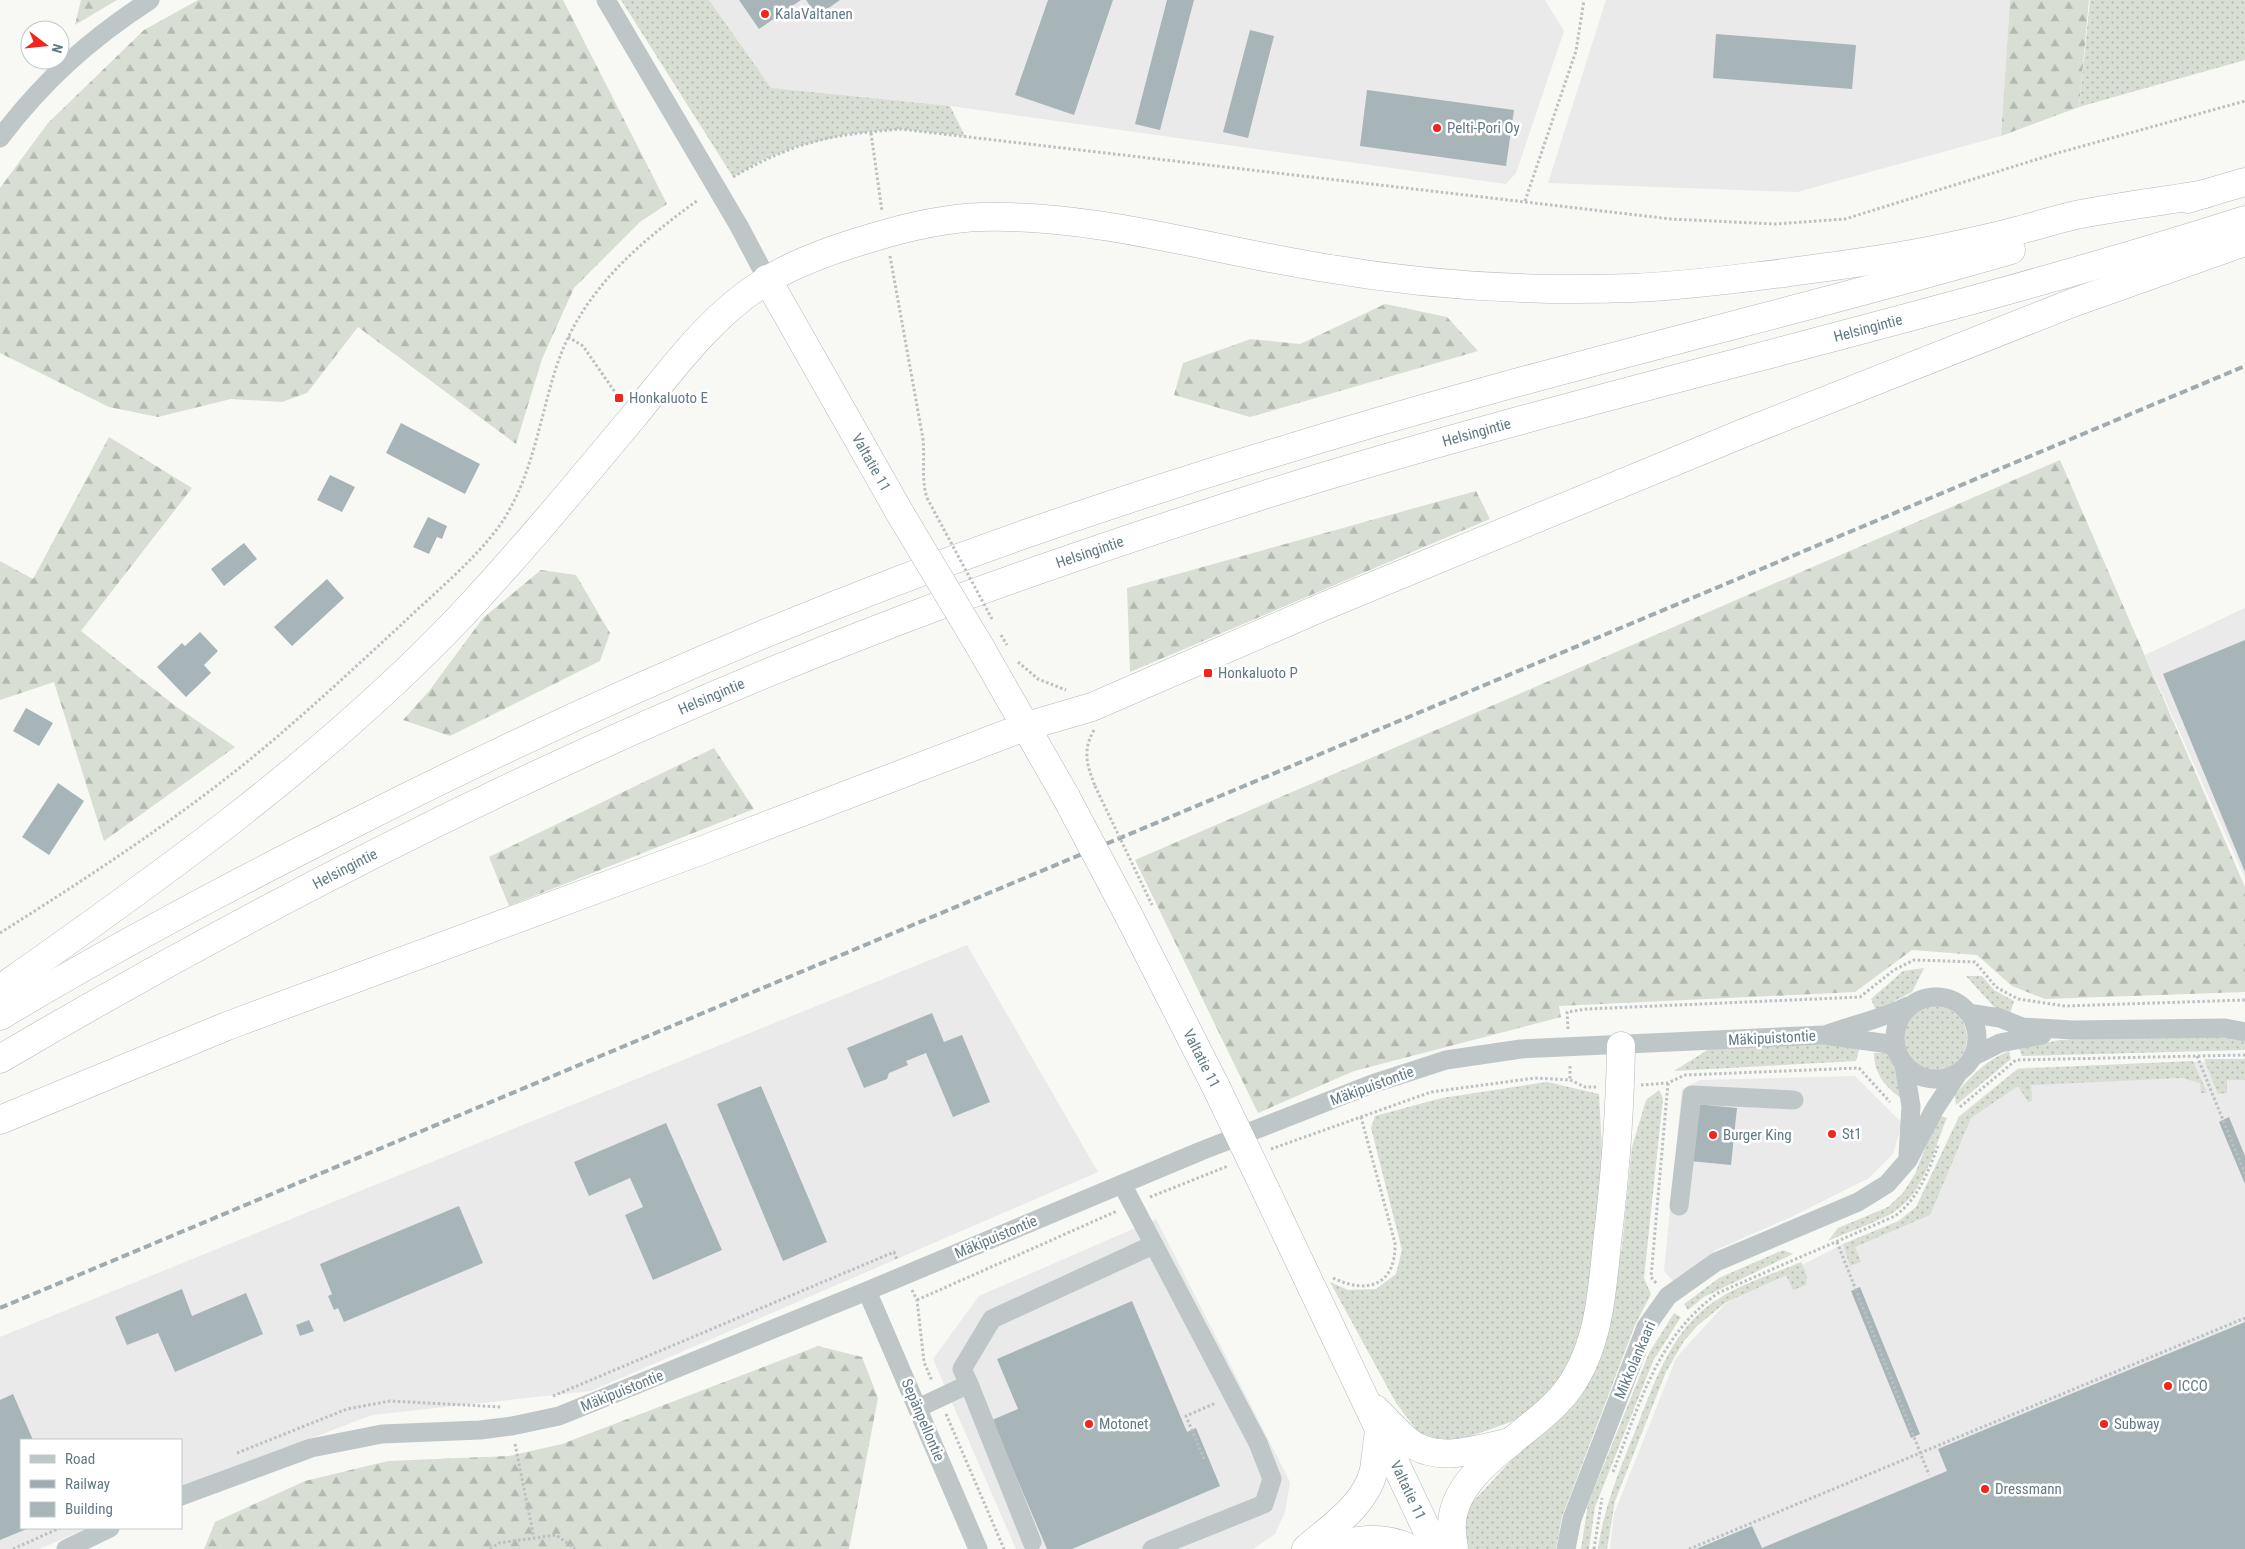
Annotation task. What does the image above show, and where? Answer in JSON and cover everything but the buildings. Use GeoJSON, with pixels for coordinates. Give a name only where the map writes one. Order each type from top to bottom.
{"type":"FeatureCollection","features":[{"type":"Feature","properties":{"kind":"highway"},"geometry":{"type":"LineString","coordinates":[[0,1016],[248,877],[475,762],[688,666],[872,591],[1031,532],[1270,454],[1496,388],[1856,295],[2245,182]]}},
{"type":"Feature","properties":{"kind":"highway"},"geometry":{"type":"LineString","coordinates":[[0,989],[186,856],[319,749],[391,685],[456,622],[509,564],[682,358],[722,315],[767,279],[838,248],[910,226],[978,217],[1040,218],[1142,233],[1313,267],[1434,283],[1558,289],[1634,288],[1694,284],[1874,260],[1928,251],[2015,232],[2077,215],[2205,194]]}},
{"type":"Feature","properties":{"kind":"highway","name":"Helsingintie"},"geometry":{"type":"LineString","coordinates":[[0,1059],[153,971],[340,870],[485,799],[706,700],[899,621],[1052,565],[1269,494],[1515,423],[1870,330],[2245,220]]}},
{"type":"Feature","properties":{"kind":"highway"},"geometry":{"type":"LineString","coordinates":[[0,1120],[227,1026],[708,848],[1027,726],[1092,707],[1514,526],[1904,368],[2081,300],[2245,242]]}},
{"type":"Feature","properties":{"kind":"highway","name":"Valtatie 11"},"geometry":{"type":"LineString","coordinates":[[767,279],[901,514],[1027,726],[1066,797],[1140,910],[1216,1087],[1436,1549]]}},
{"type":"Feature","properties":{"kind":"highway"},"geometry":{"type":"LineString","coordinates":[[1454,1549],[1452,1522],[1459,1498],[1483,1466],[1546,1414],[1558,1401],[1580,1371],[1590,1349],[1600,1300],[1618,1158],[1621,1046]]}},
{"type":"Feature","properties":{"kind":"highway"},"geometry":{"type":"LineString","coordinates":[[1363,1398],[1415,1446],[1429,1451],[1456,1453],[1510,1442]]}},
{"type":"Feature","properties":{"kind":"highway"},"geometry":{"type":"LineString","coordinates":[[1306,1549],[1348,1513],[1363,1496],[1373,1472],[1379,1431]]}},
{"type":"Feature","properties":{"kind":"highway"},"geometry":{"type":"LineString","coordinates":[[1322,1549],[1352,1541],[1382,1539],[1412,1549]]}},
{"type":"Feature","properties":{"kind":"street"},"geometry":{"type":"LineString","coordinates":[[0,138],[23,107],[67,61],[113,24],[150,0]]}},
{"type":"Feature","properties":{"kind":"street"},"geometry":{"type":"LineString","coordinates":[[606,0],[739,226],[767,279]]}},
{"type":"Feature","properties":{"kind":"street"},"geometry":{"type":"LineString","coordinates":[[1908,1160],[1911,1106],[1904,1065],[1895,1048],[1894,1033],[1899,1019],[1911,1005],[1919,1000],[1941,997],[1955,1002],[1968,1013],[1974,1024],[1977,1043],[1972,1058]]}},
{"type":"Feature","properties":{"kind":"street","name":"Mäkipuistontie"},"geometry":{"type":"LineString","coordinates":[[1824,1035],[1864,1021],[1884,1017],[1911,1005]]}},
{"type":"Feature","properties":{"kind":"street"},"geometry":{"type":"LineString","coordinates":[[1968,1013],[2000,1018],[2022,1027],[2073,1030],[2225,1028],[2245,1032]]}},
{"type":"Feature","properties":{"kind":"street"},"geometry":{"type":"LineString","coordinates":[[2225,1028],[2245,1022]]}},
{"type":"Feature","properties":{"kind":"street"},"geometry":{"type":"LineString","coordinates":[[1904,1065],[1920,1077],[1940,1080],[1960,1072],[1972,1058],[2000,1043],[2073,1030]]}},
{"type":"Feature","properties":{"kind":"street","name":"Mäkipuistontie"},"geometry":{"type":"LineString","coordinates":[[182,1496],[310,1448],[382,1434],[512,1426],[559,1416],[867,1291],[1122,1184],[1372,1084],[1446,1060],[1521,1049],[1621,1046],[1824,1035],[1889,1044],[1895,1048]]}},
{"type":"Feature","properties":{"kind":"street","name":"Mikkolankaari"},"geometry":{"type":"LineString","coordinates":[[1566,1549],[1572,1519],[1646,1327],[1668,1296],[1716,1262],[1858,1202],[1887,1184],[1908,1160],[1934,1110],[1960,1072]]}},
{"type":"Feature","properties":{"kind":"street"},"geometry":{"type":"LineString","coordinates":[[1679,1206],[1692,1095],[1794,1100]]}},
{"type":"Feature","properties":{"kind":"street"},"geometry":{"type":"LineString","coordinates":[[1122,1184],[1258,1443],[1272,1479],[1264,1504],[1152,1549]]}},
{"type":"Feature","properties":{"kind":"street"},"geometry":{"type":"LineString","coordinates":[[1029,1547],[962,1369],[992,1319],[1153,1245]]}},
{"type":"Feature","properties":{"kind":"street","name":"Sepänpellontie"},"geometry":{"type":"LineString","coordinates":[[867,1291],[978,1549]]}},
{"type":"Feature","properties":{"kind":"street"},"geometry":{"type":"LineString","coordinates":[[918,1408],[969,1384]]}},
{"type":"Feature","properties":{"kind":"street"},"geometry":{"type":"LineString","coordinates":[[66,1549],[108,1529]]}},
{"type":"Feature","properties":{"kind":"path"},"geometry":{"type":"LineString","coordinates":[[1525,201],[1576,51],[1584,0]]}},
{"type":"Feature","properties":{"kind":"path"},"geometry":{"type":"LineString","coordinates":[[733,177],[762,160],[795,147],[840,136],[900,129],[1525,201],[1671,220],[1775,224],[1846,219],[2054,154],[2245,101]]}},
{"type":"Feature","properties":{"kind":"path"},"geometry":{"type":"LineString","coordinates":[[871,133],[882,215]]}},
{"type":"Feature","properties":{"kind":"path"},"geometry":{"type":"LineString","coordinates":[[0,932],[119,856],[252,758],[332,690],[465,563],[499,526],[518,494],[532,454],[556,367],[568,337],[590,298],[616,267],[642,242],[698,200]]}},
{"type":"Feature","properties":{"kind":"path"},"geometry":{"type":"LineString","coordinates":[[888,248],[924,439],[923,484],[927,498],[1007,645]]}},
{"type":"Feature","properties":{"kind":"path"},"geometry":{"type":"LineString","coordinates":[[568,337],[583,346],[619,398]]}},
{"type":"Feature","properties":{"kind":"path"},"geometry":{"type":"LineString","coordinates":[[1095,786],[1140,910]]}},
{"type":"Feature","properties":{"kind":"path"},"geometry":{"type":"LineString","coordinates":[[1934,1110],[1952,1113],[2016,1060],[2245,1055]]}},
{"type":"Feature","properties":{"kind":"path"},"geometry":{"type":"LineString","coordinates":[[2197,1056],[2245,1174]]}},
{"type":"Feature","properties":{"kind":"path"},"geometry":{"type":"LineString","coordinates":[[1620,1086],[1668,1083],[1685,1074],[1859,1068],[1892,1104],[1911,1106]]}},
{"type":"Feature","properties":{"kind":"path"},"geometry":{"type":"LineString","coordinates":[[1331,1276],[1351,1285],[1367,1287],[1380,1282],[1387,1274],[1395,1254],[1395,1243],[1361,1117]]}},
{"type":"Feature","properties":{"kind":"path"},"geometry":{"type":"LineString","coordinates":[[1609,1480],[1656,1365],[1672,1338],[1696,1309],[1718,1293],[1896,1216],[1909,1206],[1925,1177],[1941,1141]]}},
{"type":"Feature","properties":{"kind":"path"},"geometry":{"type":"LineString","coordinates":[[1837,1242],[1929,1475]]}},
{"type":"Feature","properties":{"kind":"path"},"geometry":{"type":"LineString","coordinates":[[1689,1549],[2245,1318]]}},
{"type":"Feature","properties":{"kind":"path"},"geometry":{"type":"LineString","coordinates":[[1204,1459],[1186,1416],[1233,1396]]}},
{"type":"Feature","properties":{"kind":"path"},"geometry":{"type":"LineString","coordinates":[[512,1426],[534,1538]]}},
{"type":"Feature","properties":{"kind":"path"},"geometry":{"type":"LineString","coordinates":[[1594,1549],[1600,1507],[1606,1489]]}},
{"type":"Feature","properties":{"kind":"path"},"geometry":{"type":"LineString","coordinates":[[13,1549],[58,1529]]}},
{"type":"Feature","properties":{"kind":"path"},"geometry":{"type":"LineString","coordinates":[[490,1549],[499,1542],[556,1535],[575,1549]]}},
{"type":"Feature","properties":{"kind":"shaded area"},"geometry":{"type":"Polygon","coordinates":[[[709,0],[1545,0],[1564,31],[1516,173],[1506,184],[950,106],[771,89],[709,0]]]}},
{"type":"Feature","properties":{"kind":"shaded area"},"geometry":{"type":"Polygon","coordinates":[[[1606,0],[2010,0],[2001,136],[1797,192],[1548,183],[1606,0]]]}},
{"type":"Feature","properties":{"kind":"shaded area"},"geometry":{"type":"Polygon","coordinates":[[[2245,608],[2245,878],[2145,655],[2245,608]]]}},
{"type":"Feature","properties":{"kind":"shaded area"},"geometry":{"type":"Polygon","coordinates":[[[967,945],[1098,1172],[591,1391],[372,1415],[182,1488],[182,1439],[20,1439],[20,1529],[86,1529],[39,1549],[0,1549],[0,1337],[967,945]]]}},
{"type":"Feature","properties":{"kind":"shaded area"},"geometry":{"type":"Polygon","coordinates":[[[2245,1060],[2245,1549],[1610,1549],[1614,1514],[1676,1358],[1725,1304],[1843,1244],[1898,1221],[1916,1207],[1959,1116],[2018,1068],[2245,1060]]]}},
{"type":"Feature","properties":{"kind":"shaded area"},"geometry":{"type":"Polygon","coordinates":[[[1855,1076],[1902,1123],[1893,1154],[1869,1178],[1791,1217],[1716,1250],[1674,1282],[1664,1271],[1682,1089],[1700,1080],[1855,1076]]]}},
{"type":"Feature","properties":{"kind":"shaded area"},"geometry":{"type":"Polygon","coordinates":[[[1156,1219],[1290,1482],[1285,1512],[1275,1534],[1253,1549],[1016,1549],[933,1359],[979,1296],[1156,1219]]]}},
{"type":"Feature","properties":{"kind":"green space"},"geometry":{"type":"Polygon","coordinates":[[[81,0],[117,0],[75,25],[81,0]]]}},
{"type":"Feature","properties":{"kind":"green space"},"geometry":{"type":"Polygon","coordinates":[[[198,0],[563,0],[667,204],[640,222],[574,288],[542,359],[516,444],[358,327],[307,393],[282,402],[231,399],[158,417],[109,407],[0,353],[0,188],[48,123],[144,30],[198,0]]]}},
{"type":"Feature","properties":{"kind":"green space"},"geometry":{"type":"Polygon","coordinates":[[[621,0],[709,0],[771,88],[950,106],[965,136],[900,129],[848,134],[795,147],[762,160],[733,177],[621,0]]]}},
{"type":"Feature","properties":{"kind":"green space"},"geometry":{"type":"Polygon","coordinates":[[[2010,0],[2089,0],[2079,107],[2001,136],[2010,0]]]}},
{"type":"Feature","properties":{"kind":"green space"},"geometry":{"type":"Polygon","coordinates":[[[2090,0],[2245,0],[2245,60],[2079,107],[2090,0]]]}},
{"type":"Feature","properties":{"kind":"green space"},"geometry":{"type":"Polygon","coordinates":[[[1385,304],[1447,317],[1478,351],[1250,417],[1174,395],[1183,363],[1251,339],[1300,344],[1385,304]]]}},
{"type":"Feature","properties":{"kind":"green space"},"geometry":{"type":"Polygon","coordinates":[[[109,437],[192,488],[81,631],[174,705],[235,747],[104,841],[54,682],[0,700],[0,561],[33,579],[109,437]]]}},
{"type":"Feature","properties":{"kind":"green space"},"geometry":{"type":"Polygon","coordinates":[[[2060,460],[2245,887],[2245,992],[2045,999],[2012,986],[1977,955],[1912,950],[1855,992],[1559,1006],[1561,1017],[1354,1071],[1258,1113],[1135,860],[2060,460]]]}},
{"type":"Feature","properties":{"kind":"green space"},"geometry":{"type":"Polygon","coordinates":[[[1476,491],[1490,519],[1130,672],[1127,588],[1476,491]]]}},
{"type":"Feature","properties":{"kind":"green space"},"geometry":{"type":"Polygon","coordinates":[[[541,570],[576,575],[610,633],[600,661],[450,736],[403,720],[429,691],[483,618],[541,570]]]}},
{"type":"Feature","properties":{"kind":"green space"},"geometry":{"type":"Polygon","coordinates":[[[714,748],[754,809],[509,906],[489,857],[714,748]]]}},
{"type":"Feature","properties":{"kind":"green space"},"geometry":{"type":"Polygon","coordinates":[[[1924,968],[1912,992],[1876,1011],[1871,999],[1903,971],[1924,968]]]}},
{"type":"Feature","properties":{"kind":"green space"},"geometry":{"type":"Polygon","coordinates":[[[1966,976],[1982,976],[1994,990],[2014,1001],[2009,1017],[1995,1008],[1966,976]]]}},
{"type":"Feature","properties":{"kind":"green space"},"geometry":{"type":"Polygon","coordinates":[[[1935,1006],[1953,1012],[1961,1020],[1967,1038],[1961,1056],[1953,1064],[1935,1070],[1917,1064],[1909,1056],[1903,1038],[1909,1020],[1917,1012],[1935,1006]]]}},
{"type":"Feature","properties":{"kind":"green space"},"geometry":{"type":"Polygon","coordinates":[[[2190,1034],[2245,1038],[2245,1050],[2022,1056],[2019,1048],[2060,1040],[2190,1034]]]}},
{"type":"Feature","properties":{"kind":"green space"},"geometry":{"type":"Polygon","coordinates":[[[1837,1044],[1860,1047],[1856,1061],[1674,1071],[1709,1049],[1837,1044]]]}},
{"type":"Feature","properties":{"kind":"green space"},"geometry":{"type":"Polygon","coordinates":[[[2009,1051],[2011,1059],[1956,1105],[1955,1095],[1973,1075],[1993,1059],[2009,1051]]]}},
{"type":"Feature","properties":{"kind":"green space"},"geometry":{"type":"Polygon","coordinates":[[[1874,1053],[1889,1053],[1892,1063],[1899,1071],[1904,1100],[1887,1086],[1879,1075],[1874,1053]]]}},
{"type":"Feature","properties":{"kind":"green space"},"geometry":{"type":"Polygon","coordinates":[[[2204,1059],[2245,1059],[2245,1080],[2227,1080],[2227,1093],[2218,1094],[2204,1059]]]}},
{"type":"Feature","properties":{"kind":"green space"},"geometry":{"type":"Polygon","coordinates":[[[2193,1061],[2207,1093],[2201,1093],[2200,1083],[2182,1078],[2031,1085],[2032,1101],[2028,1102],[2018,1086],[1971,1118],[1930,1215],[1855,1247],[1861,1262],[1850,1266],[1843,1244],[1899,1221],[1916,1207],[1959,1117],[2018,1069],[2193,1061]]]}},
{"type":"Feature","properties":{"kind":"green space"},"geometry":{"type":"Polygon","coordinates":[[[1547,1082],[1599,1094],[1604,1187],[1589,1314],[1575,1360],[1546,1397],[1516,1420],[1460,1440],[1436,1442],[1419,1433],[1396,1403],[1330,1282],[1348,1290],[1376,1289],[1396,1274],[1402,1250],[1371,1128],[1375,1116],[1442,1098],[1547,1082]]]}},
{"type":"Feature","properties":{"kind":"green space"},"geometry":{"type":"Polygon","coordinates":[[[1659,1090],[1663,1098],[1644,1278],[1651,1294],[1635,1325],[1562,1517],[1556,1549],[1469,1549],[1464,1535],[1468,1507],[1528,1442],[1567,1410],[1596,1371],[1622,1247],[1632,1147],[1646,1100],[1659,1090]]]}},
{"type":"Feature","properties":{"kind":"green space"},"geometry":{"type":"Polygon","coordinates":[[[1938,1115],[1947,1118],[1926,1172],[1910,1197],[1901,1207],[1889,1215],[1828,1241],[1838,1228],[1888,1207],[1903,1193],[1915,1174],[1938,1115]]]}},
{"type":"Feature","properties":{"kind":"green space"},"geometry":{"type":"Polygon","coordinates":[[[1783,1250],[1793,1254],[1704,1297],[1688,1310],[1684,1304],[1719,1278],[1783,1250]]]}},
{"type":"Feature","properties":{"kind":"green space"},"geometry":{"type":"Polygon","coordinates":[[[1801,1262],[1807,1276],[1806,1285],[1793,1290],[1786,1275],[1725,1303],[1697,1326],[1684,1341],[1666,1372],[1615,1501],[1607,1549],[1598,1549],[1604,1518],[1613,1488],[1656,1378],[1673,1346],[1694,1318],[1708,1306],[1741,1286],[1801,1262]]]}},
{"type":"Feature","properties":{"kind":"green space"},"geometry":{"type":"Polygon","coordinates":[[[1674,1313],[1681,1317],[1653,1361],[1595,1507],[1589,1549],[1581,1549],[1588,1504],[1649,1353],[1674,1313]]]}},
{"type":"Feature","properties":{"kind":"green space"},"geometry":{"type":"Polygon","coordinates":[[[818,1346],[862,1357],[878,1398],[849,1549],[204,1549],[215,1522],[305,1481],[388,1461],[509,1456],[562,1444],[818,1346]]]}},
{"type":"Feature","properties":{"kind":"railway"},"geometry":{"type":"LineString","coordinates":[[0,1308],[2245,366]]}},
{"type":"Feature","properties":{"kind":"place","name":"KalaValtanen"},"geometry":{"type":"Point","coordinates":[765,14]}},
{"type":"Feature","properties":{"kind":"place","name":"Pelti-Pori Oy"},"geometry":{"type":"Point","coordinates":[1437,128]}},
{"type":"Feature","properties":{"kind":"place","name":"Honkaluoto E"},"geometry":{"type":"Point","coordinates":[619,398]}},
{"type":"Feature","properties":{"kind":"place","name":"Honkaluoto P"},"geometry":{"type":"Point","coordinates":[1208,673]}},
{"type":"Feature","properties":{"kind":"place","name":"St1"},"geometry":{"type":"Point","coordinates":[1832,1134]}},
{"type":"Feature","properties":{"kind":"place","name":"Burger King"},"geometry":{"type":"Point","coordinates":[1713,1135]}},
{"type":"Feature","properties":{"kind":"place","name":"ICCO"},"geometry":{"type":"Point","coordinates":[2168,1386]}},
{"type":"Feature","properties":{"kind":"place","name":"Motonet"},"geometry":{"type":"Point","coordinates":[1089,1424]}},
{"type":"Feature","properties":{"kind":"place","name":"Subway"},"geometry":{"type":"Point","coordinates":[2104,1424]}},
{"type":"Feature","properties":{"kind":"place","name":"Dressmann"},"geometry":{"type":"Point","coordinates":[1985,1489]}}]}
